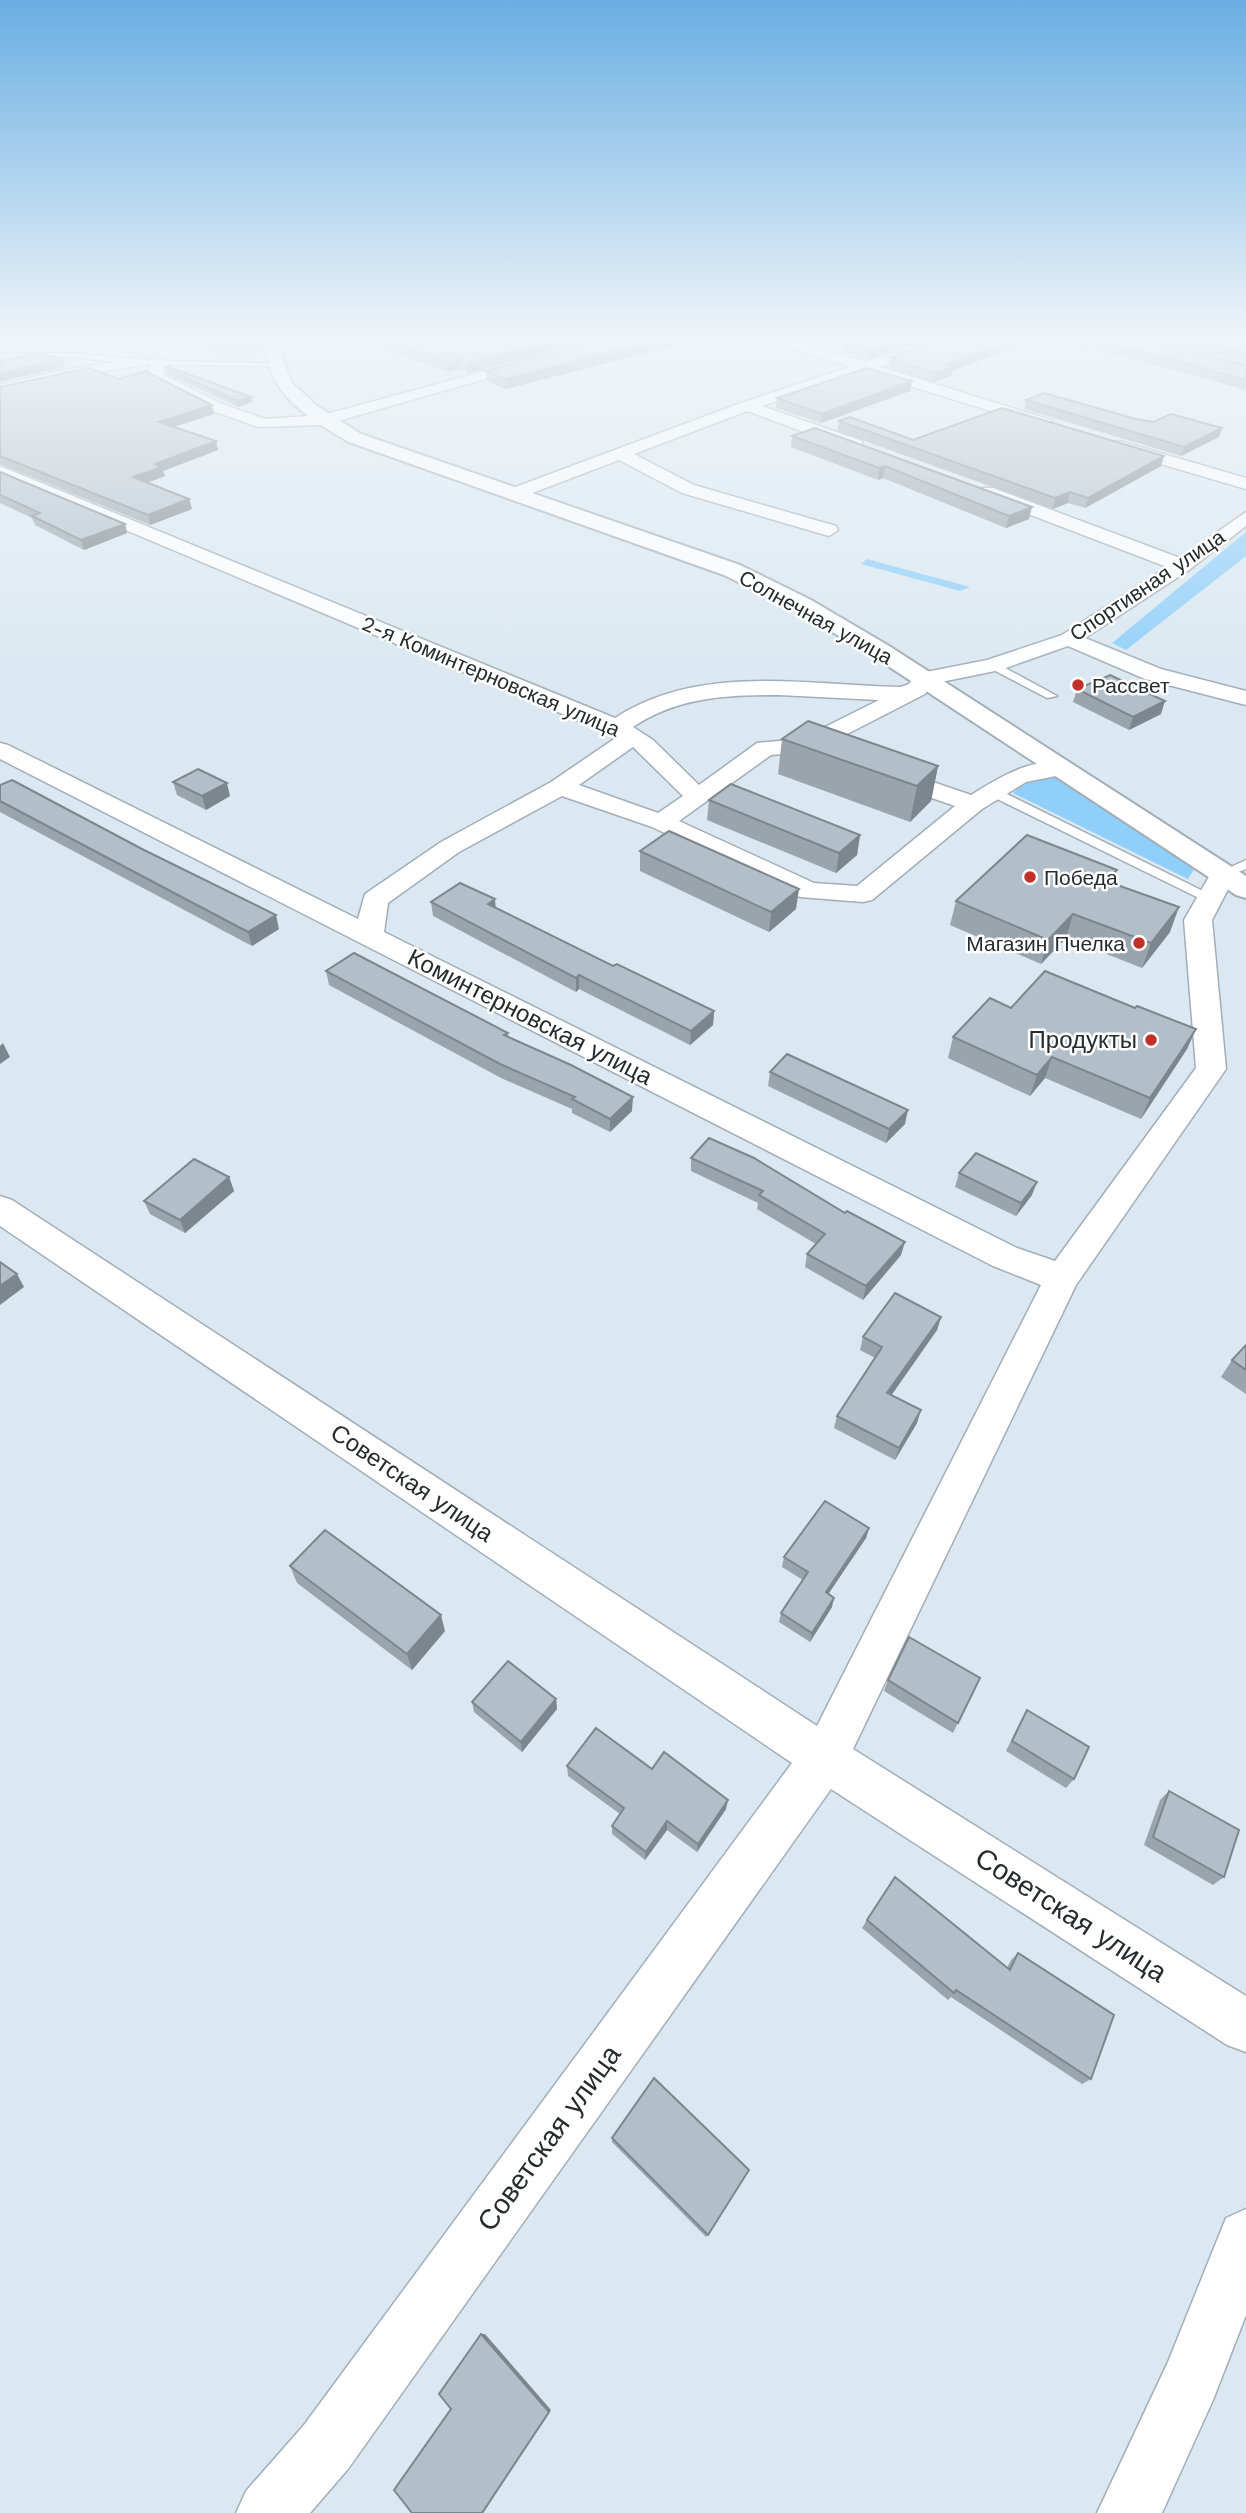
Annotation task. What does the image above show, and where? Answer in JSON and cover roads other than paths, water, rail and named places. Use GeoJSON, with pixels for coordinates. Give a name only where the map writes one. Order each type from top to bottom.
{"type":"FeatureCollection","features":[{"type":"Feature","properties":{"kind":"street","name":"Солнечная улица"},"geometry":{"type":"LineString","coordinates":[[401,454],[732,570],[839,625],[1231,881]]}},
{"type":"Feature","properties":{"kind":"street"},"geometry":{"type":"LineString","coordinates":[[513,494],[620,454]]}},
{"type":"Feature","properties":{"kind":"street"},"geometry":{"type":"LineString","coordinates":[[622,454],[688,489],[829,530]]}},
{"type":"Feature","properties":{"kind":"street"},"geometry":{"type":"LineString","coordinates":[[1146,454],[1246,484]]}},
{"type":"Feature","properties":{"kind":"street","name":"2-я Коминтерновская улица"},"geometry":{"type":"LineString","coordinates":[[0,471],[625,732],[698,797]]}},
{"type":"Feature","properties":{"kind":"street"},"geometry":{"type":"LineString","coordinates":[[971,486],[1182,566]]}},
{"type":"Feature","properties":{"kind":"street","name":"Спортивная улица"},"geometry":{"type":"LineString","coordinates":[[923,679],[992,666],[1069,639],[1182,566],[1246,517]]}},
{"type":"Feature","properties":{"kind":"street"},"geometry":{"type":"LineString","coordinates":[[1069,639],[1153,674],[1246,698]]}},
{"type":"Feature","properties":{"kind":"street"},"geometry":{"type":"LineString","coordinates":[[806,746],[917,689],[923,679]]}},
{"type":"Feature","properties":{"kind":"street"},"geometry":{"type":"LineString","coordinates":[[369,936],[375,900],[450,847],[559,787],[657,703],[696,692],[774,690],[904,694]]}},
{"type":"Feature","properties":{"kind":"street"},"geometry":{"type":"LineString","coordinates":[[661,822],[765,748],[806,746],[832,755]]}},
{"type":"Feature","properties":{"kind":"street","name":"Коминтерновская улица"},"geometry":{"type":"LineString","coordinates":[[0,750],[1005,1256],[1062,1278]]}},
{"type":"Feature","properties":{"kind":"street"},"geometry":{"type":"LineString","coordinates":[[870,769],[983,798]]}},
{"type":"Feature","properties":{"kind":"street"},"geometry":{"type":"LineString","coordinates":[[559,787],[661,822],[809,891],[863,894],[983,798],[1029,772],[1058,769]]}},
{"type":"Feature","properties":{"kind":"street"},"geometry":{"type":"LineString","coordinates":[[825,1758],[1062,1278],[1211,1069],[1198,920],[1231,881]]}},
{"type":"Feature","properties":{"kind":"street","name":"Советская улица"},"geometry":{"type":"LineString","coordinates":[[0,1209],[825,1758],[1246,2026]]}},
{"type":"Feature","properties":{"kind":"street","name":"Советская улица"},"geometry":{"type":"LineString","coordinates":[[268,2513],[326,2447],[825,1758]]}},
{"type":"Feature","properties":{"kind":"street"},"geometry":{"type":"LineString","coordinates":[[1129,2513],[1192,2379],[1246,2238]]}},
{"type":"Feature","properties":{"kind":"lane"},"geometry":{"type":"LineString","coordinates":[[992,666],[1051,696]]}},
{"type":"Feature","properties":{"kind":"lane"},"geometry":{"type":"LineString","coordinates":[[983,798],[1231,881]]}},
{"type":"Feature","properties":{"kind":"place","name":"Рассвет"},"geometry":{"type":"Point","coordinates":[1078,685]}},
{"type":"Feature","properties":{"kind":"place","name":"Победа"},"geometry":{"type":"Point","coordinates":[1030,877]}},
{"type":"Feature","properties":{"kind":"place","name":"Магазин Пчелка"},"geometry":{"type":"Point","coordinates":[1139,943]}},
{"type":"Feature","properties":{"kind":"place","name":"Продукты"},"geometry":{"type":"Point","coordinates":[1151,1040]}}]}
